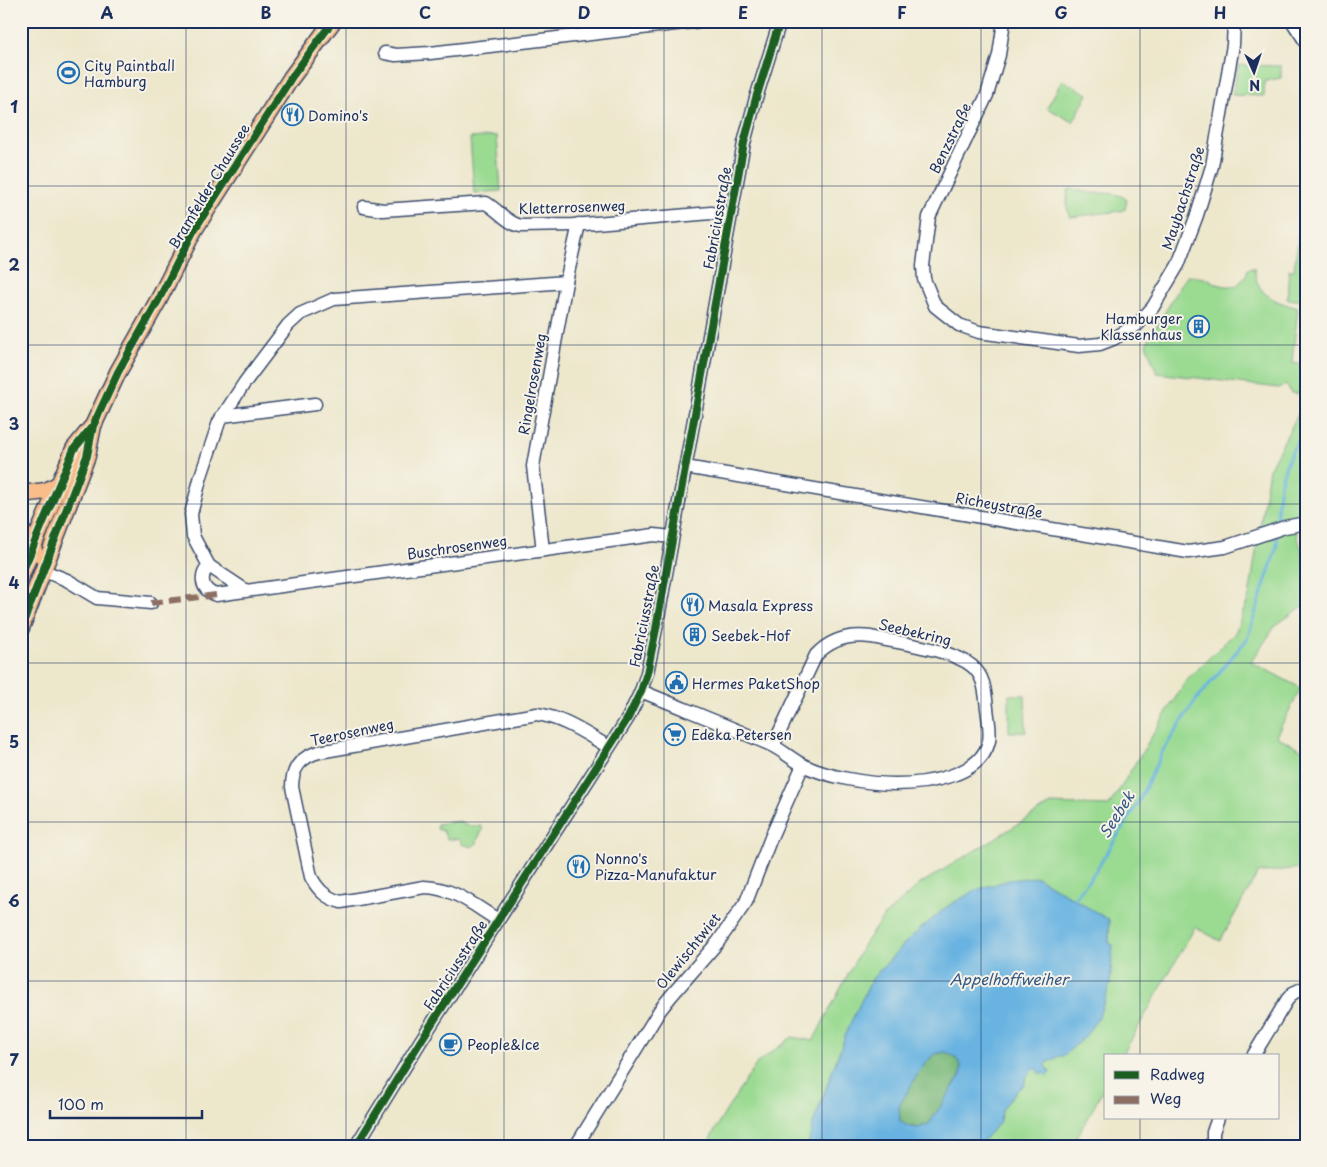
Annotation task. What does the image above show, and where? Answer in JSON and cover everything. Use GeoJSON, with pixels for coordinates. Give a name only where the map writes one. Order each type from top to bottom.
{"type":"FeatureCollection","features":[{"type":"Feature","properties":{"kind":"main road","name":"Bramfelder Chaussee"},"geometry":{"type":"LineString","coordinates":[[21,628],[87,456],[93,426],[118,372],[159,299],[194,230],[291,78],[333,21]]}},
{"type":"Feature","properties":{"kind":"main road","name":"Bramfelder Chaussee"},"geometry":{"type":"LineString","coordinates":[[23,566],[74,449],[93,426]]}},
{"type":"Feature","properties":{"kind":"main road"},"geometry":{"type":"LineString","coordinates":[[21,494],[46,491],[59,484]]}},
{"type":"Feature","properties":{"kind":"main road"},"geometry":{"type":"LineString","coordinates":[[21,529],[44,571]]}},
{"type":"Feature","properties":{"kind":"main road"},"geometry":{"type":"LineString","coordinates":[[23,566],[44,571]]}},
{"type":"Feature","properties":{"kind":"street"},"geometry":{"type":"LineString","coordinates":[[385,54],[430,53],[627,26],[701,21]]}},
{"type":"Feature","properties":{"kind":"street","name":"Fabriciusstraße"},"geometry":{"type":"LineString","coordinates":[[356,1146],[628,718],[641,691],[649,664],[730,216],[749,123],[780,21]]}},
{"type":"Feature","properties":{"kind":"street","name":"Benzstraße"},"geometry":{"type":"LineString","coordinates":[[922,266],[929,217],[987,95],[998,55],[1004,21]]}},
{"type":"Feature","properties":{"kind":"street","name":"Maybachstraße"},"geometry":{"type":"LineString","coordinates":[[922,266],[928,290],[938,310],[959,326],[979,332],[1079,346],[1100,344],[1113,339],[1138,324],[1153,307],[1178,265],[1197,216],[1212,166],[1234,45],[1234,21]]}},
{"type":"Feature","properties":{"kind":"street"},"geometry":{"type":"LineString","coordinates":[[1292,21],[1306,42]]}},
{"type":"Feature","properties":{"kind":"street","name":"Kletterrosenweg"},"geometry":{"type":"LineString","coordinates":[[364,206],[383,210],[486,203],[498,210],[513,225],[521,226],[579,224],[712,213],[730,216]]}},
{"type":"Feature","properties":{"kind":"street","name":"Ringelrosenweg"},"geometry":{"type":"LineString","coordinates":[[543,550],[533,466],[566,282],[579,224]]}},
{"type":"Feature","properties":{"kind":"street"},"geometry":{"type":"LineString","coordinates":[[246,590],[209,566],[194,536],[191,514],[200,476],[222,416],[244,382],[288,325],[300,314],[334,299],[566,282]]}},
{"type":"Feature","properties":{"kind":"street"},"geometry":{"type":"LineString","coordinates":[[222,416],[315,404]]}},
{"type":"Feature","properties":{"kind":"street","name":"Richeystraße"},"geometry":{"type":"LineString","coordinates":[[685,466],[1188,552],[1225,547],[1281,529],[1306,524]]}},
{"type":"Feature","properties":{"kind":"street","name":"Buschrosenweg"},"geometry":{"type":"LineString","coordinates":[[209,566],[202,578],[203,583],[208,591],[216,595],[654,535],[672,537]]}},
{"type":"Feature","properties":{"kind":"street"},"geometry":{"type":"LineString","coordinates":[[44,571],[66,580],[98,598],[151,603]]}},
{"type":"Feature","properties":{"kind":"street","name":"Seebekring"},"geometry":{"type":"LineString","coordinates":[[641,691],[773,746],[803,765],[847,778],[887,783],[907,783],[934,780],[961,772],[979,759],[987,747],[990,729],[983,681],[979,673],[963,660],[950,654],[861,635],[842,638],[828,645],[816,655],[773,746]]}},
{"type":"Feature","properties":{"kind":"street","name":"Teerosenweg"},"geometry":{"type":"LineString","coordinates":[[498,920],[450,891],[438,888],[424,887],[340,902],[322,893],[311,877],[292,787],[292,778],[297,765],[303,758],[319,752],[537,714],[561,720],[609,748]]}},
{"type":"Feature","properties":{"kind":"street","name":"Olewischtwiet"},"geometry":{"type":"LineString","coordinates":[[576,1146],[660,1010],[718,942],[746,902],[772,835],[803,765]]}},
{"type":"Feature","properties":{"kind":"street"},"geometry":{"type":"LineString","coordinates":[[1254,1054],[1287,1000],[1293,993],[1306,987]]}},
{"type":"Feature","properties":{"kind":"street"},"geometry":{"type":"LineString","coordinates":[[1213,1146],[1213,1132],[1217,1120]]}},
{"type":"Feature","properties":{"kind":"green space"},"geometry":{"type":"Polygon","coordinates":[[[1239,65],[1281,66],[1281,78],[1265,81],[1264,96],[1232,95],[1239,65]]]}},
{"type":"Feature","properties":{"kind":"green space"},"geometry":{"type":"Polygon","coordinates":[[[1062,80],[1088,94],[1073,122],[1047,108],[1062,80]]]}},
{"type":"Feature","properties":{"kind":"green space"},"geometry":{"type":"Polygon","coordinates":[[[497,136],[501,191],[474,193],[470,138],[497,136]]]}},
{"type":"Feature","properties":{"kind":"green space"},"geometry":{"type":"Polygon","coordinates":[[[1068,190],[1119,195],[1127,200],[1125,209],[1070,217],[1067,200],[1068,190]]]}},
{"type":"Feature","properties":{"kind":"green space"},"geometry":{"type":"Polygon","coordinates":[[[1299,229],[1306,230],[1306,301],[1287,299],[1289,270],[1294,270],[1299,229]]]}},
{"type":"Feature","properties":{"kind":"green space"},"geometry":{"type":"Polygon","coordinates":[[[1254,268],[1259,285],[1268,296],[1281,303],[1298,308],[1292,363],[1306,365],[1306,374],[1303,376],[1304,390],[1296,394],[1291,393],[1286,385],[1279,388],[1157,373],[1146,344],[1187,275],[1209,279],[1216,284],[1225,286],[1237,286],[1246,275],[1248,269],[1254,268]]]}},
{"type":"Feature","properties":{"kind":"green space"},"geometry":{"type":"Polygon","coordinates":[[[1306,405],[1306,515],[1294,515],[1297,536],[1306,563],[1306,599],[1303,606],[1276,625],[1251,662],[1301,688],[1276,736],[1306,752],[1306,871],[1300,868],[1258,873],[1220,941],[1195,927],[1123,1054],[1104,1054],[1104,1089],[1072,1146],[978,1146],[999,1123],[1003,1108],[1017,1090],[1024,1085],[1026,1077],[1035,1068],[1047,1076],[1050,1073],[1046,1063],[1059,1056],[1109,943],[1109,920],[1037,877],[976,890],[948,906],[910,938],[872,979],[848,1028],[812,1127],[808,1146],[706,1146],[757,1063],[792,1037],[813,1041],[864,944],[884,916],[920,884],[1051,804],[1109,806],[1187,679],[1235,633],[1249,597],[1269,469],[1301,409],[1306,405]]]}},
{"type":"Feature","properties":{"kind":"green space"},"geometry":{"type":"Polygon","coordinates":[[[1009,695],[1025,695],[1026,732],[1009,732],[1009,695]]]}},
{"type":"Feature","properties":{"kind":"green space"},"geometry":{"type":"Polygon","coordinates":[[[460,821],[466,825],[481,826],[483,830],[477,843],[472,847],[462,844],[459,839],[447,839],[443,831],[437,829],[437,824],[460,821]]]}},
{"type":"Feature","properties":{"kind":"green space"},"geometry":{"type":"Polygon","coordinates":[[[946,1052],[955,1057],[961,1065],[961,1075],[929,1124],[918,1128],[907,1126],[900,1121],[898,1106],[920,1070],[934,1054],[946,1052]]]}},
{"type":"Feature","properties":{"kind":"water","name":"Appelhoffweiher"},"geometry":{"type":"Polygon","coordinates":[[[1037,877],[1109,920],[1109,943],[1113,945],[1110,985],[1099,1016],[1085,1037],[1063,1056],[1059,1056],[1047,1063],[1046,1066],[1050,1073],[1047,1076],[1043,1072],[1040,1074],[1035,1068],[1026,1077],[1024,1085],[1017,1090],[1003,1108],[999,1123],[978,1146],[808,1146],[812,1127],[848,1028],[872,979],[910,938],[948,906],[976,890],[1009,880],[1037,877]],[[946,1052],[934,1054],[920,1070],[899,1106],[900,1121],[907,1126],[918,1128],[929,1124],[961,1075],[961,1065],[955,1057],[946,1052]]]}},
{"type":"Feature","properties":{"kind":"waterway","name":"Seebek"},"geometry":{"type":"LineString","coordinates":[[1277,526],[1278,499],[1283,474],[1292,451],[1306,428]]}},
{"type":"Feature","properties":{"kind":"waterway","name":"Seebek"},"geometry":{"type":"LineString","coordinates":[[1072,902],[1095,872],[1138,803],[1162,752],[1196,700],[1247,639],[1277,546],[1277,534]]}},
{"type":"Feature","properties":{"kind":"marked path"},"geometry":{"type":"LineString","coordinates":[[151,603],[216,595]]}},
{"type":"Feature","properties":{"kind":"cycle path"},"geometry":{"type":"LineString","coordinates":[[21,628],[87,456],[93,426],[118,372],[159,299],[194,230],[291,78],[333,21]]}},
{"type":"Feature","properties":{"kind":"cycle path"},"geometry":{"type":"LineString","coordinates":[[356,1146],[420,1042],[628,718],[641,691],[647,673],[656,629],[744,143],[780,21]]}},
{"type":"Feature","properties":{"kind":"cycle path"},"geometry":{"type":"LineString","coordinates":[[21,575],[74,449],[91,428]]}},
{"type":"Feature","properties":{"kind":"place","name":"City Paintball Hamburg"},"geometry":{"type":"Point","coordinates":[68,73]}},
{"type":"Feature","properties":{"kind":"place","name":"Domino's"},"geometry":{"type":"Point","coordinates":[292,115]}},
{"type":"Feature","properties":{"kind":"place","name":"Hamburger Klassenhaus"},"geometry":{"type":"Point","coordinates":[1198,326]}},
{"type":"Feature","properties":{"kind":"place","name":"Masala Express"},"geometry":{"type":"Point","coordinates":[692,605]}},
{"type":"Feature","properties":{"kind":"place","name":"Seebek-Hof"},"geometry":{"type":"Point","coordinates":[695,635]}},
{"type":"Feature","properties":{"kind":"place","name":"Hermes PaketShop"},"geometry":{"type":"Point","coordinates":[676,683]}},
{"type":"Feature","properties":{"kind":"place","name":"Edeka Petersen"},"geometry":{"type":"Point","coordinates":[675,734]}},
{"type":"Feature","properties":{"kind":"place","name":"Nonno's Pizza-Manufaktur"},"geometry":{"type":"Point","coordinates":[579,866]}},
{"type":"Feature","properties":{"kind":"place","name":"People&Ice"},"geometry":{"type":"Point","coordinates":[451,1044]}}]}
